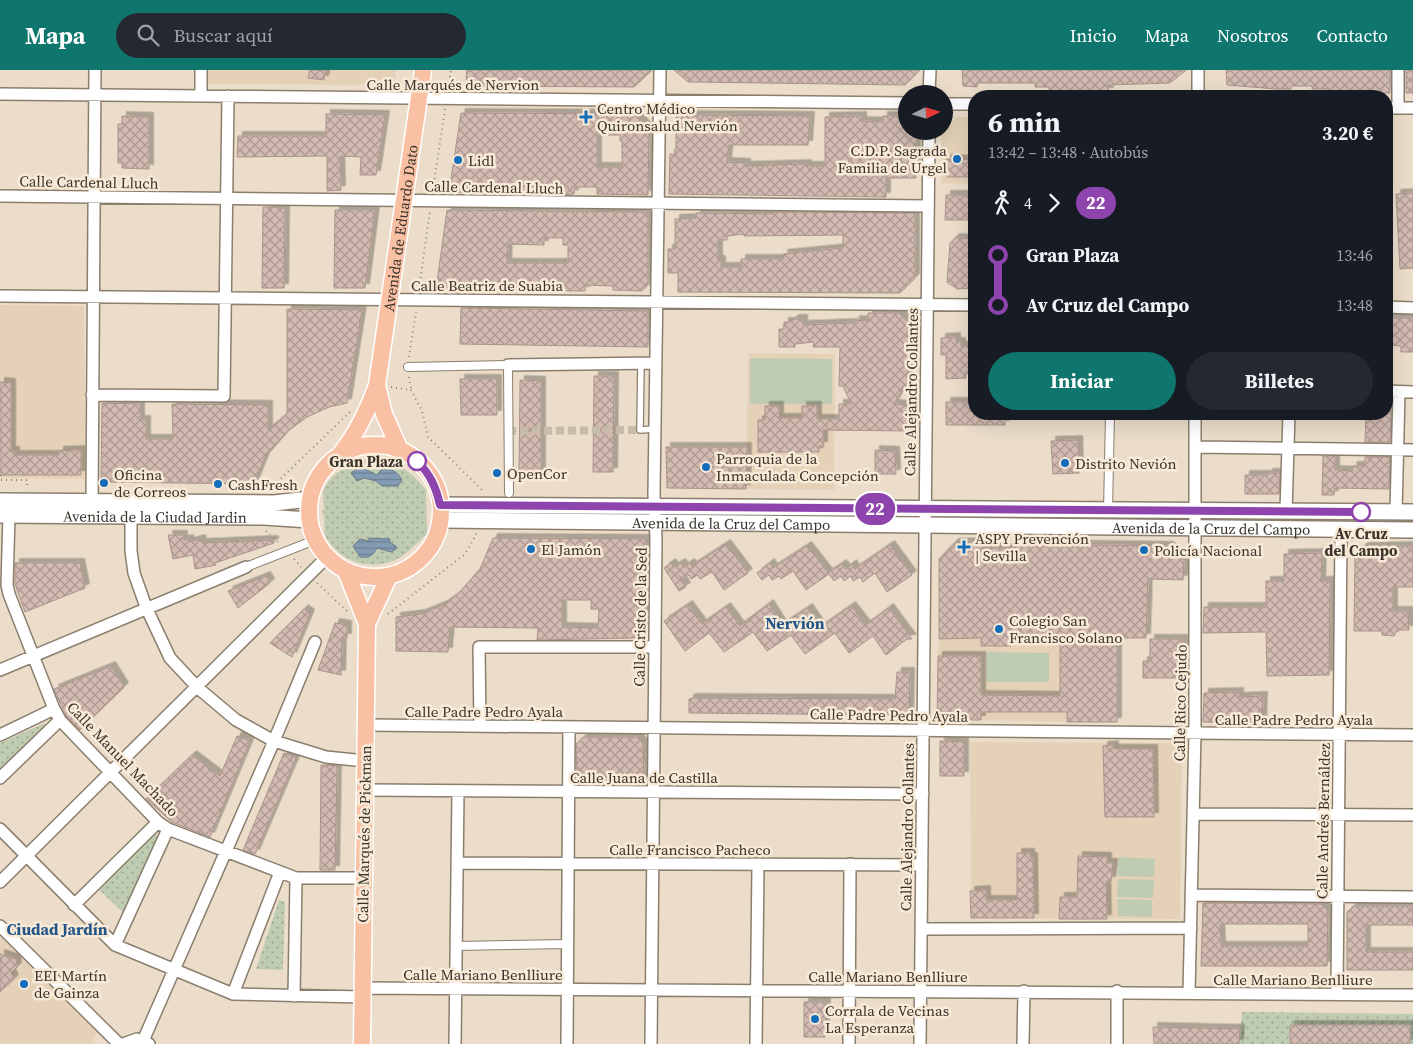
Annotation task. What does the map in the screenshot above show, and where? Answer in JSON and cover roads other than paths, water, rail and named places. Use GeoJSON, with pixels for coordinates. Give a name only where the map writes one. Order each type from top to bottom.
{"type":"FeatureCollection","features":[{"type":"Feature","properties":{"kind":"main road","name":"Avenida de Eduardo Dato"},"geometry":{"type":"LineString","coordinates":[[383,386],[389,300],[423,70]]}},
{"type":"Feature","properties":{"kind":"main road"},"geometry":{"type":"LineString","coordinates":[[383,386],[384,414],[400,450]]}},
{"type":"Feature","properties":{"kind":"main road"},"geometry":{"type":"LineString","coordinates":[[340,455],[357,448],[375,445],[400,450],[417,461],[428,473],[436,488],[440,512],[430,548],[414,564],[389,576],[367,577],[346,571],[327,557],[315,540],[309,520],[310,498],[319,475],[340,455],[353,439],[383,386]]}},
{"type":"Feature","properties":{"kind":"main road","name":"Avenida de la Ciudad Jardin"},"geometry":{"type":"LineString","coordinates":[[0,501],[274,503],[310,498]]}},
{"type":"Feature","properties":{"kind":"main road","name":"Avenida de la Cruz del Campo"},"geometry":{"type":"LineString","coordinates":[[440,512],[1195,520],[1286,512],[1413,512]]}},
{"type":"Feature","properties":{"kind":"main road","name":"Avenida de la Cruz del Campo"},"geometry":{"type":"LineString","coordinates":[[925,517],[1108,512],[1195,520],[1341,529],[1413,530]]}},
{"type":"Feature","properties":{"kind":"main road","name":"Avenida de la Ciudad Jardin"},"geometry":{"type":"LineString","coordinates":[[4,515],[309,520]]}},
{"type":"Feature","properties":{"kind":"main road"},"geometry":{"type":"LineString","coordinates":[[346,571],[360,620]]}},
{"type":"Feature","properties":{"kind":"main road"},"geometry":{"type":"LineString","coordinates":[[360,620],[389,576]]}},
{"type":"Feature","properties":{"kind":"main road","name":"Calle Marqués de Pickman"},"geometry":{"type":"LineString","coordinates":[[360,620],[366,725],[362,1044]]}},
{"type":"Feature","properties":{"kind":"street"},"geometry":{"type":"LineString","coordinates":[[92,502],[94,297],[92,197],[95,70]]}},
{"type":"Feature","properties":{"kind":"street"},"geometry":{"type":"LineString","coordinates":[[201,70],[201,96]]}},
{"type":"Feature","properties":{"kind":"street","name":"Calle Cristo de la Sed"},"geometry":{"type":"LineString","coordinates":[[650,1044],[660,70]]}},
{"type":"Feature","properties":{"kind":"street"},"geometry":{"type":"LineString","coordinates":[[929,85],[930,70]]}},
{"type":"Feature","properties":{"kind":"street"},"geometry":{"type":"LineString","coordinates":[[1198,70],[1198,90]]}},
{"type":"Feature","properties":{"kind":"street"},"geometry":{"type":"LineString","coordinates":[[1393,102],[1398,70]]}},
{"type":"Feature","properties":{"kind":"street","name":"Calle Marqués de Nervion"},"geometry":{"type":"LineString","coordinates":[[0,94],[898,103]]}},
{"type":"Feature","properties":{"kind":"street"},"geometry":{"type":"LineString","coordinates":[[92,395],[224,396],[227,298],[228,96]]}},
{"type":"Feature","properties":{"kind":"street"},"geometry":{"type":"LineString","coordinates":[[953,104],[968,104]]}},
{"type":"Feature","properties":{"kind":"street"},"geometry":{"type":"LineString","coordinates":[[1393,108],[1413,108]]}},
{"type":"Feature","properties":{"kind":"street","name":"Calle Alejandro Collantes"},"geometry":{"type":"LineString","coordinates":[[920,1044],[929,140]]}},
{"type":"Feature","properties":{"kind":"street","name":"Calle Cardenal Lluch"},"geometry":{"type":"LineString","coordinates":[[0,196],[928,206]]}},
{"type":"Feature","properties":{"kind":"street","name":"Calle Beatriz de Suabia"},"geometry":{"type":"LineString","coordinates":[[0,296],[968,305]]}},
{"type":"Feature","properties":{"kind":"street"},"geometry":{"type":"LineString","coordinates":[[1393,307],[1413,308]]}},
{"type":"Feature","properties":{"kind":"street"},"geometry":{"type":"LineString","coordinates":[[408,367],[656,363]]}},
{"type":"Feature","properties":{"kind":"street"},"geometry":{"type":"LineString","coordinates":[[508,365],[509,493]]}},
{"type":"Feature","properties":{"kind":"street"},"geometry":{"type":"LineString","coordinates":[[1393,392],[1413,392]]}},
{"type":"Feature","properties":{"kind":"street"},"geometry":{"type":"LineString","coordinates":[[1396,512],[1399,392]]}},
{"type":"Feature","properties":{"kind":"street"},"geometry":{"type":"LineString","coordinates":[[1108,512],[1110,420]]}},
{"type":"Feature","properties":{"kind":"street","name":"Calle Rico Cejudo"},"geometry":{"type":"LineString","coordinates":[[1189,993],[1195,733],[1195,420]]}},
{"type":"Feature","properties":{"kind":"street"},"geometry":{"type":"LineString","coordinates":[[1286,512],[1288,420]]}},
{"type":"Feature","properties":{"kind":"street"},"geometry":{"type":"LineString","coordinates":[[1195,447],[1413,450]]}},
{"type":"Feature","properties":{"kind":"street","name":"Calle Manuel Machado"},"geometry":{"type":"LineString","coordinates":[[4,515],[4,590],[57,714],[111,774],[158,822],[168,829],[280,872],[294,882],[364,878]]}},
{"type":"Feature","properties":{"kind":"street"},"geometry":{"type":"LineString","coordinates":[[131,516],[131,551],[134,574],[146,607],[170,658],[198,688],[236,720],[274,741],[326,757],[365,760]]}},
{"type":"Feature","properties":{"kind":"street","name":"Calle Andrés Bernáldez"},"geometry":{"type":"LineString","coordinates":[[1337,994],[1341,529]]}},
{"type":"Feature","properties":{"kind":"street"},"geometry":{"type":"LineString","coordinates":[[0,670],[146,607],[315,540]]}},
{"type":"Feature","properties":{"kind":"street"},"geometry":{"type":"LineString","coordinates":[[0,882],[198,688],[327,557]]}},
{"type":"Feature","properties":{"kind":"street"},"geometry":{"type":"LineString","coordinates":[[123,1044],[131,1040],[146,1042],[315,642]]}},
{"type":"Feature","properties":{"kind":"street"},"geometry":{"type":"LineString","coordinates":[[480,726],[479,647],[655,647]]}},
{"type":"Feature","properties":{"kind":"street"},"geometry":{"type":"LineString","coordinates":[[0,735],[57,714]]}},
{"type":"Feature","properties":{"kind":"street"},"geometry":{"type":"LineString","coordinates":[[0,778],[57,714]]}},
{"type":"Feature","properties":{"kind":"street","name":"Calle Padre Pedro Ayala"},"geometry":{"type":"LineString","coordinates":[[366,725],[1413,735]]}},
{"type":"Feature","properties":{"kind":"street"},"geometry":{"type":"LineString","coordinates":[[567,1044],[569,727]]}},
{"type":"Feature","properties":{"kind":"street","name":"Calle Juana de Castilla"},"geometry":{"type":"LineString","coordinates":[[365,790],[923,794]]}},
{"type":"Feature","properties":{"kind":"street"},"geometry":{"type":"LineString","coordinates":[[454,1044],[458,791]]}},
{"type":"Feature","properties":{"kind":"street"},"geometry":{"type":"LineString","coordinates":[[1193,814],[1413,815]]}},
{"type":"Feature","properties":{"kind":"street"},"geometry":{"type":"LineString","coordinates":[[74,905],[158,822]]}},
{"type":"Feature","properties":{"kind":"street"},"geometry":{"type":"LineString","coordinates":[[0,829],[116,945],[232,994],[280,872]]}},
{"type":"Feature","properties":{"kind":"street"},"geometry":{"type":"LineString","coordinates":[[116,945],[168,829]]}},
{"type":"Feature","properties":{"kind":"street","name":"Calle Francisco Pacheco"},"geometry":{"type":"LineString","coordinates":[[457,863],[922,865]]}},
{"type":"Feature","properties":{"kind":"street"},"geometry":{"type":"LineString","coordinates":[[756,1044],[758,864]]}},
{"type":"Feature","properties":{"kind":"street"},"geometry":{"type":"LineString","coordinates":[[848,1044],[850,864]]}},
{"type":"Feature","properties":{"kind":"street"},"geometry":{"type":"LineString","coordinates":[[294,882],[290,992],[239,990],[280,884],[294,882]]}},
{"type":"Feature","properties":{"kind":"street"},"geometry":{"type":"LineString","coordinates":[[294,882],[294,996]]}},
{"type":"Feature","properties":{"kind":"street"},"geometry":{"type":"LineString","coordinates":[[1191,895],[1413,897]]}},
{"type":"Feature","properties":{"kind":"street"},"geometry":{"type":"LineString","coordinates":[[0,926],[119,1044]]}},
{"type":"Feature","properties":{"kind":"street"},"geometry":{"type":"LineString","coordinates":[[922,929],[1191,928]]}},
{"type":"Feature","properties":{"kind":"street"},"geometry":{"type":"LineString","coordinates":[[456,946],[568,944]]}},
{"type":"Feature","properties":{"kind":"street","name":"Calle Mariano Benlliure"},"geometry":{"type":"LineString","coordinates":[[232,994],[294,996],[455,988],[921,992],[1117,991],[1413,995]]}},
{"type":"Feature","properties":{"kind":"street"},"geometry":{"type":"LineString","coordinates":[[1023,1044],[1024,991]]}},
{"type":"Feature","properties":{"kind":"street"},"geometry":{"type":"LineString","coordinates":[[1117,991],[1117,1044]]}},
{"type":"Feature","properties":{"kind":"lane"},"geometry":{"type":"LineString","coordinates":[[641,363],[640,430],[655,429]]}},
{"type":"Feature","properties":{"kind":"water"},"geometry":{"type":"Polygon","coordinates":[[[363,468],[377,475],[381,470],[391,470],[402,480],[398,486],[382,486],[376,481],[364,478],[357,481],[351,473],[363,468]]]}},
{"type":"Feature","properties":{"kind":"water"},"geometry":{"type":"Polygon","coordinates":[[[369,538],[390,539],[390,543],[396,546],[396,549],[391,552],[377,548],[370,556],[360,557],[353,546],[360,539],[369,541],[369,538]]]}},
{"type":"Feature","properties":{"kind":"tunnel"},"geometry":{"type":"LineString","coordinates":[[508,431],[640,430]]}},
{"type":"Feature","properties":{"kind":"place","name":"Centro Médico Quironsalud Nervión"},"geometry":{"type":"Point","coordinates":[586,117]}},
{"type":"Feature","properties":{"kind":"place","name":"C.D.P. Sagrada Familia de Urgel"},"geometry":{"type":"Point","coordinates":[957,159]}},
{"type":"Feature","properties":{"kind":"place","name":"Lidl"},"geometry":{"type":"Point","coordinates":[458,160]}},
{"type":"Feature","properties":{"kind":"place","name":"Gran Plaza"},"geometry":{"type":"Point","coordinates":[417,461]}},
{"type":"Feature","properties":{"kind":"place","name":"Distrito Nevión"},"geometry":{"type":"Point","coordinates":[1065,463]}},
{"type":"Feature","properties":{"kind":"place","name":"Parroquia de la Inmaculada Concepción"},"geometry":{"type":"Point","coordinates":[706,467]}},
{"type":"Feature","properties":{"kind":"place","name":"OpenCor"},"geometry":{"type":"Point","coordinates":[497,473]}},
{"type":"Feature","properties":{"kind":"place","name":"Oficina de Correos"},"geometry":{"type":"Point","coordinates":[104,483]}},
{"type":"Feature","properties":{"kind":"place","name":"CashFresh"},"geometry":{"type":"Point","coordinates":[218,484]}},
{"type":"Feature","properties":{"kind":"place","name":"Av Cruz del Campo"},"geometry":{"type":"Point","coordinates":[1361,512]}},
{"type":"Feature","properties":{"kind":"place","name":"ASPY Prevención | Sevilla"},"geometry":{"type":"Point","coordinates":[964,547]}},
{"type":"Feature","properties":{"kind":"place","name":"El Jamón"},"geometry":{"type":"Point","coordinates":[531,549]}},
{"type":"Feature","properties":{"kind":"place","name":"Policía Nacional"},"geometry":{"type":"Point","coordinates":[1144,550]}},
{"type":"Feature","properties":{"kind":"place","name":"Colegio San Francisco Solano"},"geometry":{"type":"Point","coordinates":[999,629]}},
{"type":"Feature","properties":{"kind":"place","name":"EEI Martín de Gainza"},"geometry":{"type":"Point","coordinates":[24,984]}},
{"type":"Feature","properties":{"kind":"place","name":"Corrala de Vecinas La Esperanza"},"geometry":{"type":"Point","coordinates":[815,1019]}},
{"type":"Feature","properties":{"kind":"district","name":"Nervión"},"geometry":{"type":"Point","coordinates":[795,623]}},
{"type":"Feature","properties":{"kind":"district","name":"Ciudad Jardín"},"geometry":{"type":"Point","coordinates":[57,929]}}]}
